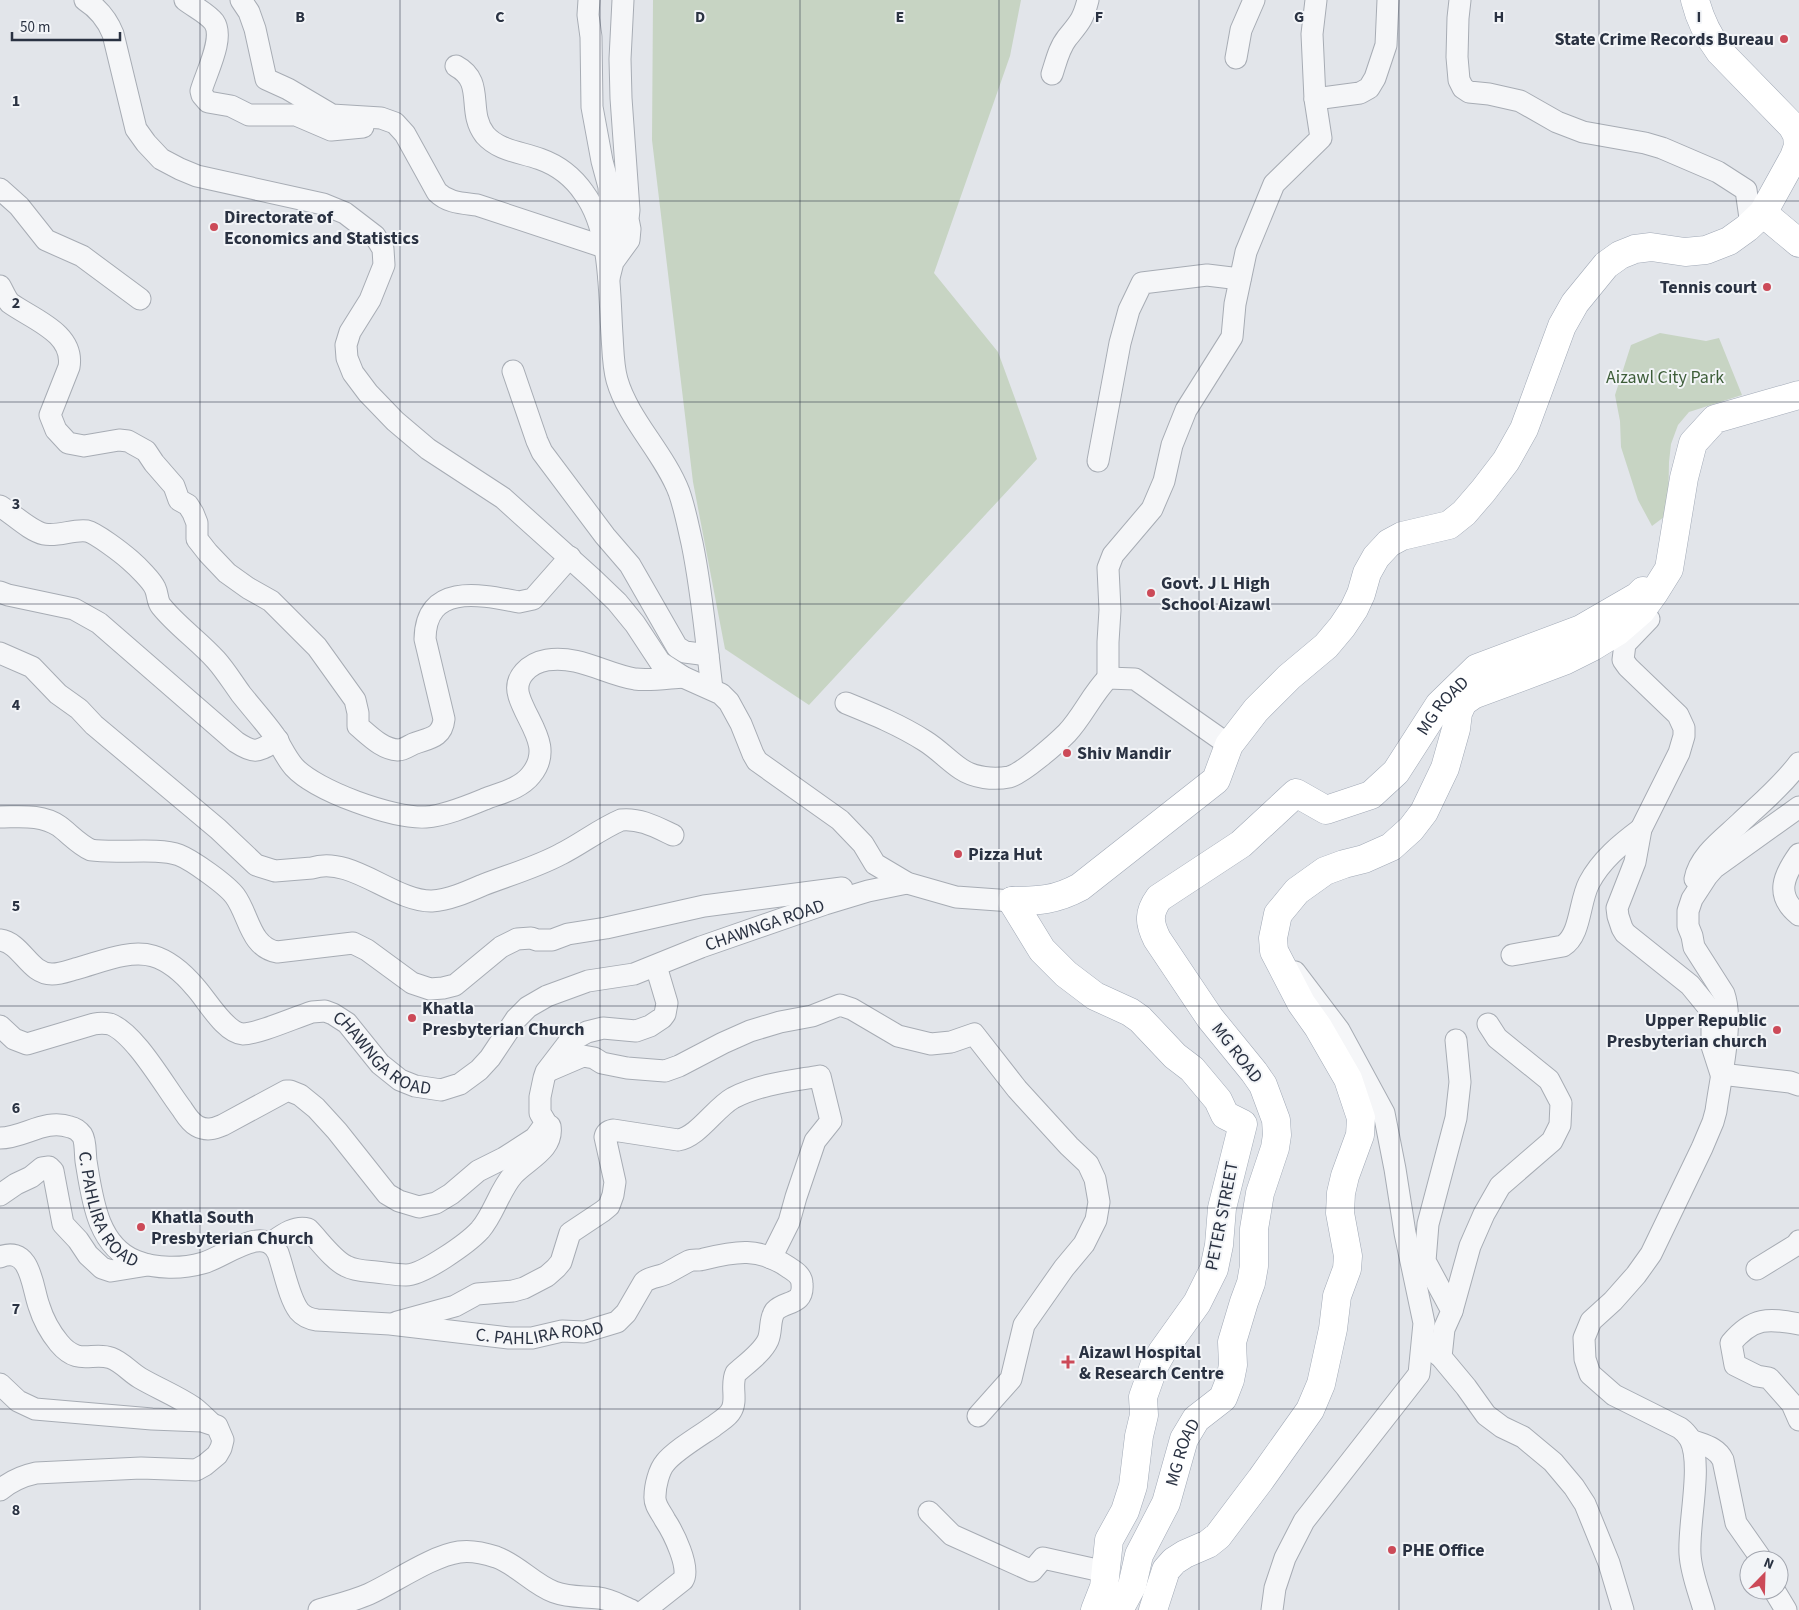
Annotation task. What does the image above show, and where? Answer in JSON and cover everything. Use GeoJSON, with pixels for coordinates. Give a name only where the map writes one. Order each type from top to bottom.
{"type":"FeatureCollection","features":[{"type":"Feature","properties":{"kind":"main road"},"geometry":{"type":"LineString","coordinates":[[1012,900],[1048,900],[1080,887],[1216,780],[1229,746],[1256,710],[1326,646],[1342,627],[1354,609],[1367,573],[1376,557],[1389,543],[1402,536],[1449,525],[1464,513],[1506,461],[1524,429],[1562,326],[1575,303],[1606,265],[1620,255],[1635,249],[1651,247],[1685,252],[1706,250],[1729,241],[1757,219],[1794,157],[1798,146],[1797,135],[1792,126],[1716,46],[1704,28],[1695,0]]}},
{"type":"Feature","properties":{"kind":"main road"},"geometry":{"type":"LineString","coordinates":[[1757,219],[1799,243]]}},
{"type":"Feature","properties":{"kind":"main road"},"geometry":{"type":"LineString","coordinates":[[1153,1610],[1166,1570],[1174,1561],[1208,1544],[1218,1536],[1310,1410],[1321,1384],[1333,1329],[1337,1296],[1347,1269],[1348,1256],[1340,1213],[1341,1193],[1360,1135],[1361,1118],[1348,1079],[1318,1027],[1301,1003],[1274,951],[1273,938],[1278,914],[1297,891],[1325,871],[1364,859],[1392,847],[1412,829],[1424,812],[1445,768],[1456,729],[1458,713],[1463,702],[1472,695],[1564,661],[1592,647],[1618,631],[1640,611],[1654,593],[1668,569],[1684,478],[1693,442],[1716,419],[1799,395]]}},
{"type":"Feature","properties":{"kind":"main road","name":"MG ROAD"},"geometry":{"type":"LineString","coordinates":[[1119,1610],[1132,1586],[1139,1555],[1166,1504],[1184,1439],[1196,1419],[1223,1398],[1230,1380],[1233,1365],[1232,1342],[1251,1283],[1254,1266],[1254,1229],[1260,1192],[1275,1148],[1276,1135],[1276,1120],[1263,1085],[1210,1018],[1156,940],[1151,928],[1150,917],[1153,906],[1159,898],[1241,844],[1296,793],[1326,810],[1371,795],[1396,772],[1439,705],[1477,668],[1581,629],[1638,596],[1668,569]]}},
{"type":"Feature","properties":{"kind":"main road","name":"PETER STREET"},"geometry":{"type":"LineString","coordinates":[[1012,900],[1042,950],[1066,974],[1095,996],[1130,1012],[1140,1019],[1175,1056],[1192,1069],[1218,1100],[1225,1115],[1243,1124],[1222,1208],[1219,1244],[1214,1268],[1196,1303],[1154,1366],[1143,1397],[1144,1415],[1139,1436],[1133,1486],[1125,1511],[1109,1540],[1104,1587],[1095,1610]]}},
{"type":"Feature","properties":{"kind":"street"},"geometry":{"type":"LineString","coordinates":[[85,0],[96,7],[107,20],[113,34],[136,129],[146,143],[161,158],[180,169],[198,176],[297,197],[330,207],[345,213],[375,236],[383,249],[384,265],[370,300],[350,332],[346,345],[347,358],[353,373],[368,393],[395,421],[428,449],[503,498],[570,557],[617,602],[635,624],[660,662],[682,677],[722,694],[729,702],[741,724],[753,754],[758,761],[840,820],[863,844],[875,864],[906,884],[956,897],[1012,900]]}},
{"type":"Feature","properties":{"kind":"street"},"geometry":{"type":"LineString","coordinates":[[185,0],[213,21],[217,31],[217,41],[201,91],[208,102],[231,106],[249,115],[296,115],[331,130],[395,122]]}},
{"type":"Feature","properties":{"kind":"street"},"geometry":{"type":"LineString","coordinates":[[241,0],[249,12],[255,29],[266,79],[288,89],[332,115],[381,118],[395,122],[405,134],[437,192],[443,198],[477,205],[612,249],[629,240],[630,229],[621,98],[620,59],[623,0]]}},
{"type":"Feature","properties":{"kind":"street"},"geometry":{"type":"LineString","coordinates":[[589,0],[593,116],[609,187],[612,249],[609,278],[613,352],[617,380],[627,404],[658,452],[679,492],[688,523],[701,585],[712,689]]}},
{"type":"Feature","properties":{"kind":"street"},"geometry":{"type":"LineString","coordinates":[[1052,74],[1058,55],[1067,38],[1080,24],[1088,0]]}},
{"type":"Feature","properties":{"kind":"street"},"geometry":{"type":"LineString","coordinates":[[1236,58],[1241,30],[1254,0]]}},
{"type":"Feature","properties":{"kind":"street"},"geometry":{"type":"LineString","coordinates":[[846,702],[891,722],[926,741],[963,770],[989,779],[1011,777],[1045,754],[1067,733],[1084,712],[1097,689],[1108,678],[1110,610],[1108,568],[1113,555],[1152,510],[1164,482],[1172,445],[1186,410],[1232,337],[1235,304],[1246,252],[1274,184],[1321,138],[1315,99],[1312,34],[1316,0]]}},
{"type":"Feature","properties":{"kind":"street"},"geometry":{"type":"LineString","coordinates":[[1315,99],[1360,93],[1369,88],[1375,78],[1386,45],[1388,0]]}},
{"type":"Feature","properties":{"kind":"street"},"geometry":{"type":"LineString","coordinates":[[1460,0],[1457,57],[1459,80],[1462,88],[1469,92],[1489,94],[1520,101],[1557,122],[1584,132],[1645,143],[1704,165],[1746,190],[1757,219]]}},
{"type":"Feature","properties":{"kind":"street"},"geometry":{"type":"LineString","coordinates":[[456,66],[465,71],[471,78],[474,88],[475,109],[481,128],[486,135],[498,145],[539,158],[568,175],[583,191],[596,212],[612,249]]}},
{"type":"Feature","properties":{"kind":"street"},"geometry":{"type":"LineString","coordinates":[[0,189],[19,206],[46,240],[82,256],[140,299]]}},
{"type":"Feature","properties":{"kind":"street"},"geometry":{"type":"LineString","coordinates":[[1098,461],[1128,310],[1142,283],[1207,275],[1240,279]]}},
{"type":"Feature","properties":{"kind":"street"},"geometry":{"type":"LineString","coordinates":[[0,286],[9,302],[52,330],[67,345],[70,358],[69,367],[50,415],[56,430],[68,443],[84,446],[119,440],[128,441],[146,451],[174,486],[179,500],[188,506],[193,513],[197,523],[198,539],[208,553],[227,573],[271,601],[317,647],[355,700],[358,726],[378,743],[400,750],[430,739],[444,727],[425,639],[430,615],[444,600],[474,594],[526,602],[533,599],[570,557]]}},
{"type":"Feature","properties":{"kind":"street"},"geometry":{"type":"LineString","coordinates":[[513,371],[542,452],[630,566],[677,647],[685,652],[708,655]]}},
{"type":"Feature","properties":{"kind":"street"},"geometry":{"type":"LineString","coordinates":[[0,506],[29,527],[44,534],[66,534],[86,531],[97,535],[131,561],[155,587],[160,604],[216,660],[278,740],[287,758],[296,768],[309,780],[369,807],[399,814],[426,817],[460,809],[507,791],[520,785],[530,777],[537,766],[540,755],[539,741],[534,726],[519,697],[518,687],[521,676],[535,663],[550,660],[572,660],[636,679],[682,677]]}},
{"type":"Feature","properties":{"kind":"street"},"geometry":{"type":"LineString","coordinates":[[1668,569],[1664,594],[1644,625],[1626,644],[1623,660],[1678,715],[1684,728],[1683,744],[1641,830],[1635,862],[1617,908],[1622,928],[1630,938],[1690,985],[1708,1007],[1712,1018],[1712,1046],[1721,1074]]}},
{"type":"Feature","properties":{"kind":"street"},"geometry":{"type":"LineString","coordinates":[[0,592],[27,600],[74,609],[99,623],[236,742],[248,750],[259,751],[278,740]]}},
{"type":"Feature","properties":{"kind":"street"},"geometry":{"type":"LineString","coordinates":[[0,653],[26,664],[38,672],[58,694],[79,709],[94,725],[218,829],[252,862],[268,870],[312,868],[318,866],[334,867],[356,873],[413,898],[430,901],[455,896],[549,860],[621,820],[628,819],[645,823],[673,835]]}},
{"type":"Feature","properties":{"kind":"street"},"geometry":{"type":"LineString","coordinates":[[1108,678],[1135,679],[1229,746]]}},
{"type":"Feature","properties":{"kind":"street"},"geometry":{"type":"LineString","coordinates":[[1755,1550],[1736,1523],[1720,1455],[1712,1448],[1691,1440],[1680,1428],[1614,1395],[1590,1374],[1585,1359],[1584,1338],[1591,1321],[1636,1275],[1651,1254],[1714,1122],[1728,1020],[1727,1002],[1724,994],[1694,947],[1688,926],[1688,911],[1696,875],[1704,859],[1716,844],[1783,783],[1799,763]]}},
{"type":"Feature","properties":{"kind":"street"},"geometry":{"type":"LineString","coordinates":[[1692,899],[1714,868],[1799,807]]}},
{"type":"Feature","properties":{"kind":"street"},"geometry":{"type":"LineString","coordinates":[[0,817],[35,817],[51,822],[83,847],[91,850],[170,853],[187,859],[229,888],[239,902],[254,935],[263,947],[270,951],[277,952],[353,943],[367,950],[412,983],[430,989],[456,985],[501,947],[517,939],[552,940],[568,934],[606,928],[704,906],[867,883],[887,872]]}},
{"type":"Feature","properties":{"kind":"street"},"geometry":{"type":"LineString","coordinates":[[0,823],[26,817]]}},
{"type":"Feature","properties":{"kind":"street"},"geometry":{"type":"LineString","coordinates":[[1512,955],[1563,946],[1570,942],[1575,932],[1583,899],[1590,882],[1602,864],[1620,845],[1641,830]]}},
{"type":"Feature","properties":{"kind":"street"},"geometry":{"type":"LineString","coordinates":[[1799,854],[1789,868],[1783,888],[1789,905],[1799,915]]}},
{"type":"Feature","properties":{"kind":"street","name":"CHAWNGA ROAD"},"geometry":{"type":"LineString","coordinates":[[0,940],[7,941],[46,974],[65,972],[125,955],[151,955],[169,963],[187,979],[228,1027],[238,1033],[252,1033],[319,1010],[333,1014],[353,1029],[380,1064],[392,1074],[407,1083],[441,1090],[460,1084],[479,1070],[490,1058],[516,1019],[528,1007],[547,996],[588,981],[627,976],[701,947],[824,904],[868,891],[906,884]]}},
{"type":"Feature","properties":{"kind":"street"},"geometry":{"type":"LineString","coordinates":[[1272,1610],[1274,1588],[1285,1558],[1304,1521],[1419,1374],[1424,1323],[1405,1234],[1384,1113],[1339,1030],[1299,978],[1273,938]]}},
{"type":"Feature","properties":{"kind":"street"},"geometry":{"type":"LineString","coordinates":[[271,1243],[281,1235],[302,1228],[308,1230],[345,1266],[359,1270],[408,1275],[434,1264],[461,1246],[481,1229],[503,1188],[514,1173],[538,1155],[546,1146],[551,1127],[540,1113],[540,1097],[546,1072],[569,1042],[587,1032],[610,1027],[636,1031],[650,1026],[662,1018],[667,1008],[667,1002],[656,966]]}},
{"type":"Feature","properties":{"kind":"street"},"geometry":{"type":"LineString","coordinates":[[546,1072],[583,1056],[594,1058],[602,1063],[627,1068],[665,1071],[679,1066],[723,1042],[750,1031],[780,1022],[812,1016],[840,1006],[852,1009],[898,1036],[931,1044],[951,1042],[974,1034],[1017,1089],[1088,1164],[1095,1179],[1099,1202],[1096,1220],[1084,1244],[1064,1268],[1024,1325],[1011,1379],[978,1416]]}},
{"type":"Feature","properties":{"kind":"street"},"geometry":{"type":"LineString","coordinates":[[0,1026],[14,1039],[27,1044],[94,1024],[103,1023],[116,1027],[152,1065],[192,1122],[204,1129],[223,1126],[286,1092],[295,1092],[306,1099],[337,1131],[387,1194],[399,1201],[419,1207],[436,1203],[451,1194],[478,1171],[504,1158],[535,1138],[546,1123]]}},
{"type":"Feature","properties":{"kind":"street"},"geometry":{"type":"LineString","coordinates":[[1441,1357],[1444,1328],[1452,1311],[1470,1246],[1484,1214],[1500,1186],[1552,1140],[1560,1125],[1561,1103],[1550,1080],[1497,1038],[1488,1024]]}},
{"type":"Feature","properties":{"kind":"street"},"geometry":{"type":"LineString","coordinates":[[1452,1311],[1425,1261],[1428,1224],[1456,1118],[1460,1082],[1456,1040]]}},
{"type":"Feature","properties":{"kind":"street"},"geometry":{"type":"LineString","coordinates":[[1721,1074],[1790,1082],[1799,1085]]}},
{"type":"Feature","properties":{"kind":"street"},"geometry":{"type":"LineString","coordinates":[[390,1324],[455,1306],[477,1294],[513,1291],[524,1288],[547,1276],[561,1262],[570,1233],[609,1206],[616,1182],[605,1137],[609,1131],[613,1130],[678,1140],[683,1139],[691,1135],[721,1106],[738,1096],[776,1083],[820,1076],[831,1121],[815,1141],[796,1197],[790,1222],[771,1258]]}},
{"type":"Feature","properties":{"kind":"street","name":"C. PAHLIRA ROAD"},"geometry":{"type":"LineString","coordinates":[[0,1138],[53,1125],[70,1127],[77,1130],[83,1138],[92,1198],[103,1231],[116,1249],[124,1256],[149,1265],[176,1267],[203,1263],[255,1240],[271,1243],[275,1246],[278,1253],[294,1303],[300,1312],[309,1318],[323,1321],[390,1324],[509,1338],[532,1338],[562,1331],[584,1332],[617,1322],[626,1314],[648,1278],[662,1275],[691,1260],[698,1261],[742,1252],[759,1252],[791,1269],[801,1278],[802,1283],[799,1297],[795,1301],[779,1308],[774,1313],[771,1320],[772,1330],[766,1345],[736,1373],[733,1379],[734,1405],[731,1410],[720,1421],[670,1458],[662,1467],[655,1497],[656,1505],[666,1520],[679,1549],[686,1574],[682,1580],[646,1610]]}},
{"type":"Feature","properties":{"kind":"street"},"geometry":{"type":"LineString","coordinates":[[0,1195],[31,1177],[42,1168],[49,1167],[53,1171],[63,1224],[92,1260],[102,1268],[110,1271],[149,1265]]}},
{"type":"Feature","properties":{"kind":"street"},"geometry":{"type":"LineString","coordinates":[[1757,1269],[1796,1245],[1799,1241]]}},
{"type":"Feature","properties":{"kind":"street"},"geometry":{"type":"LineString","coordinates":[[0,1257],[15,1256],[22,1259],[30,1272],[44,1319],[53,1335],[66,1350],[81,1357],[106,1357],[117,1361],[140,1378],[194,1408],[217,1426],[223,1440],[217,1455],[196,1470],[141,1468],[36,1473],[22,1476],[0,1490]]}},
{"type":"Feature","properties":{"kind":"street"},"geometry":{"type":"LineString","coordinates":[[1799,1324],[1776,1319],[1764,1320],[1740,1333],[1731,1343],[1734,1364],[1757,1376],[1769,1378],[1792,1404],[1799,1420]]}},
{"type":"Feature","properties":{"kind":"street"},"geometry":{"type":"LineString","coordinates":[[1423,1344],[1441,1357],[1486,1415],[1502,1427],[1523,1437],[1553,1462],[1574,1487],[1585,1504],[1602,1545],[1623,1610]]}},
{"type":"Feature","properties":{"kind":"street"},"geometry":{"type":"LineString","coordinates":[[0,1384],[18,1401],[35,1409],[211,1422]]}},
{"type":"Feature","properties":{"kind":"street"},"geometry":{"type":"LineString","coordinates":[[1691,1440],[1695,1462],[1690,1553],[1693,1573],[1704,1610]]}},
{"type":"Feature","properties":{"kind":"street"},"geometry":{"type":"LineString","coordinates":[[930,1512],[952,1536],[1032,1571],[1043,1558],[1106,1572]]}},
{"type":"Feature","properties":{"kind":"street"},"geometry":{"type":"LineString","coordinates":[[319,1610],[368,1594],[419,1568],[448,1555],[460,1552],[473,1552],[498,1558],[518,1569],[544,1588],[554,1592],[578,1598],[601,1598],[631,1610]]}},
{"type":"Feature","properties":{"kind":"street"},"geometry":{"type":"LineString","coordinates":[[1775,1600],[1786,1610]]}},
{"type":"Feature","properties":{"kind":"green space"},"geometry":{"type":"Polygon","coordinates":[[[653,0],[1021,0],[1010,56],[934,273],[998,352],[1037,459],[809,705],[725,649],[693,482],[652,140],[653,0]]]}},
{"type":"Feature","properties":{"kind":"green space","name":"Aizawl City Park"},"geometry":{"type":"Polygon","coordinates":[[[1660,333],[1706,341],[1719,338],[1742,395],[1689,412],[1678,425],[1671,444],[1668,514],[1652,526],[1638,500],[1621,447],[1620,421],[1615,395],[1631,345],[1660,333]]]}},
{"type":"Feature","properties":{"kind":"place","name":"State Crime Records Bureau"},"geometry":{"type":"Point","coordinates":[1784,39]}},
{"type":"Feature","properties":{"kind":"place","name":"Directorate of Economics and Statistics"},"geometry":{"type":"Point","coordinates":[214,227]}},
{"type":"Feature","properties":{"kind":"place","name":"Tennis court"},"geometry":{"type":"Point","coordinates":[1767,287]}},
{"type":"Feature","properties":{"kind":"place","name":"Govt. J L High School Aizawl"},"geometry":{"type":"Point","coordinates":[1151,593]}},
{"type":"Feature","properties":{"kind":"place","name":"Shiv Mandir"},"geometry":{"type":"Point","coordinates":[1067,753]}},
{"type":"Feature","properties":{"kind":"place","name":"Pizza Hut"},"geometry":{"type":"Point","coordinates":[958,854]}},
{"type":"Feature","properties":{"kind":"place","name":"Khatla Presbyterian Church"},"geometry":{"type":"Point","coordinates":[412,1018]}},
{"type":"Feature","properties":{"kind":"place","name":"Upper Republic Presbyterian church"},"geometry":{"type":"Point","coordinates":[1777,1030]}},
{"type":"Feature","properties":{"kind":"place","name":"Khatla South Presbyterian Church"},"geometry":{"type":"Point","coordinates":[141,1227]}},
{"type":"Feature","properties":{"kind":"place","name":"Aizawl Hospital & Research Centre"},"geometry":{"type":"Point","coordinates":[1068,1362]}},
{"type":"Feature","properties":{"kind":"place","name":"PHE Office"},"geometry":{"type":"Point","coordinates":[1392,1550]}}]}
